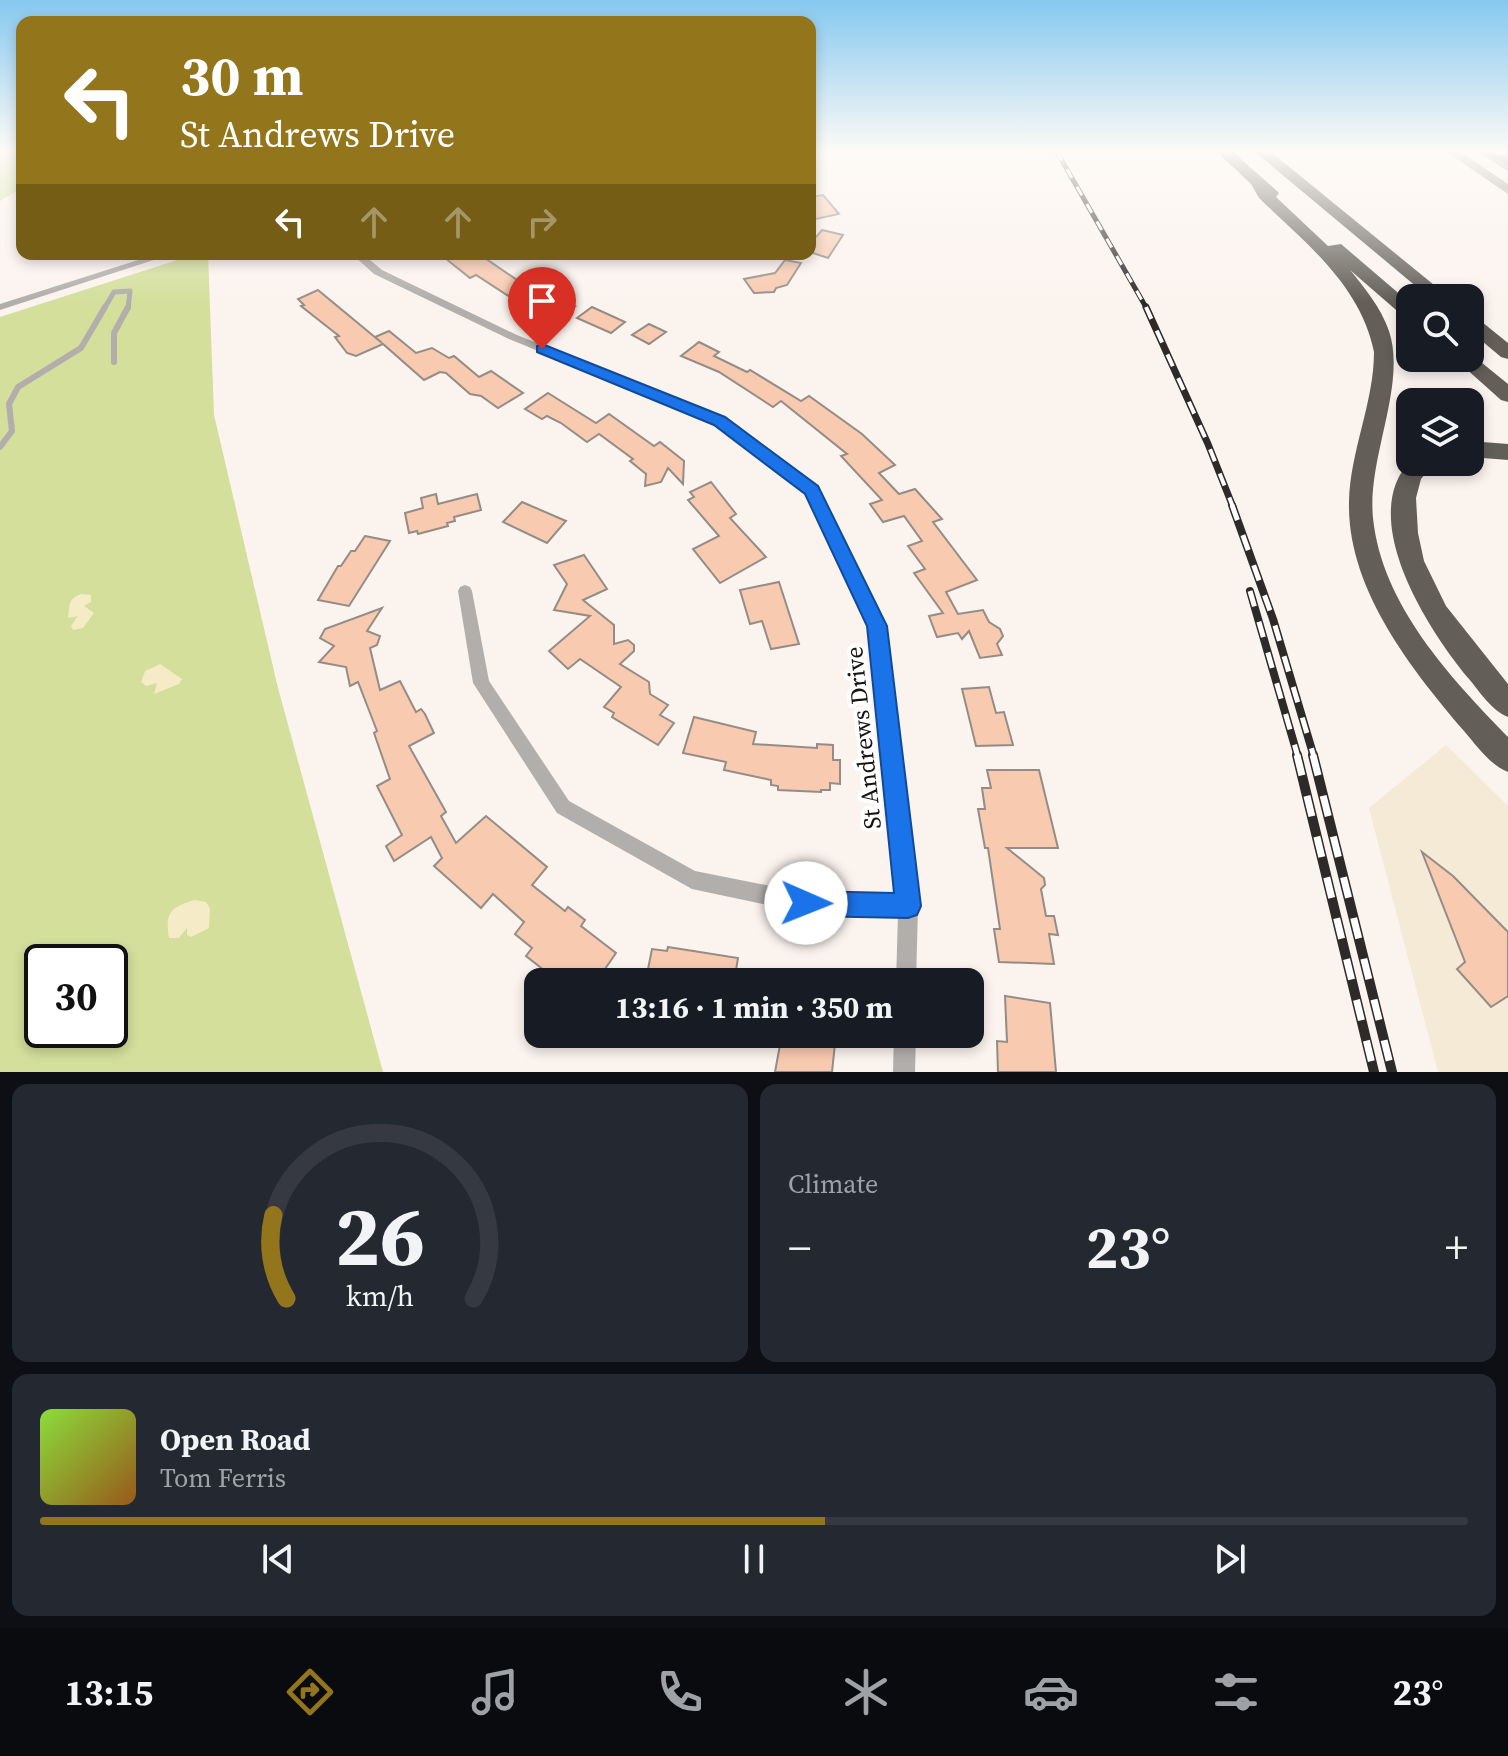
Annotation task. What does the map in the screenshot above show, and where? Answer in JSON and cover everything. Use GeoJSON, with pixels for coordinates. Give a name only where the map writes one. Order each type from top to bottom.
{"type":"FeatureCollection","features":[{"type":"Feature","properties":{"kind":"highway"},"geometry":{"type":"LineString","coordinates":[[1272,202],[1337,265],[1374,321],[1384,349],[1361,493],[1363,531],[1380,584],[1409,639],[1441,683],[1508,758]]}},
{"type":"Feature","properties":{"kind":"highway"},"geometry":{"type":"LineString","coordinates":[[1281,202],[1396,300]]}},
{"type":"Feature","properties":{"kind":"highway"},"geometry":{"type":"LineString","coordinates":[[1323,202],[1424,284]]}},
{"type":"Feature","properties":{"kind":"highway"},"geometry":{"type":"LineString","coordinates":[[1484,333],[1508,353]]}},
{"type":"Feature","properties":{"kind":"highway"},"geometry":{"type":"LineString","coordinates":[[1481,372],[1508,395]]}},
{"type":"Feature","properties":{"kind":"highway"},"geometry":{"type":"LineString","coordinates":[[1484,450],[1508,452]]}},
{"type":"Feature","properties":{"kind":"highway"},"geometry":{"type":"LineString","coordinates":[[1410,476],[1404,494],[1403,519],[1413,559],[1436,612],[1457,645],[1508,704]]}},
{"type":"Feature","properties":{"kind":"street"},"geometry":{"type":"LineString","coordinates":[[0,307],[148,260]]}},
{"type":"Feature","properties":{"kind":"street","name":"St Andrews Drive"},"geometry":{"type":"LineString","coordinates":[[364,260],[378,272],[513,337],[720,421],[812,490],[877,626],[908,906],[906,968]]}},
{"type":"Feature","properties":{"kind":"street"},"geometry":{"type":"LineString","coordinates":[[465,591],[481,683],[563,807],[692,880],[806,903],[908,906]]}},
{"type":"Feature","properties":{"kind":"street"},"geometry":{"type":"LineString","coordinates":[[904,1072],[905,1048]]}},
{"type":"Feature","properties":{"kind":"lane"},"geometry":{"type":"LineString","coordinates":[[0,447],[12,431],[9,404],[18,387],[81,348],[114,292],[127,289],[130,291],[130,301],[114,333],[114,362]]}},
{"type":"Feature","properties":{"kind":"shaded area"},"geometry":{"type":"Polygon","coordinates":[[[1446,745],[1508,806],[1508,1072],[1438,1072],[1369,808],[1446,745]]]}},
{"type":"Feature","properties":{"kind":"green space"},"geometry":{"type":"Polygon","coordinates":[[[177,260],[208,260],[214,415],[278,688],[383,1072],[0,1072],[0,317],[177,260]]]}},
{"type":"Feature","properties":{"kind":"sand"},"geometry":{"type":"Polygon","coordinates":[[[81,594],[91,595],[91,602],[84,606],[94,613],[83,628],[73,630],[71,626],[78,616],[68,618],[69,606],[73,598],[81,594]]]}},
{"type":"Feature","properties":{"kind":"sand"},"geometry":{"type":"Polygon","coordinates":[[[160,664],[182,679],[179,684],[154,694],[157,683],[146,686],[141,682],[145,671],[160,664]]]}},
{"type":"Feature","properties":{"kind":"sand"},"geometry":{"type":"Polygon","coordinates":[[[195,900],[206,902],[210,908],[209,928],[191,937],[187,935],[187,928],[179,938],[169,938],[171,912],[195,900]]]}},
{"type":"Feature","properties":{"kind":"building"},"geometry":{"type":"Polygon","coordinates":[[[816,202],[829,202],[839,214],[816,219],[816,202]]]}},
{"type":"Feature","properties":{"kind":"building"},"geometry":{"type":"Polygon","coordinates":[[[822,230],[843,235],[828,258],[816,254],[816,237],[822,230]]]}},
{"type":"Feature","properties":{"kind":"building"},"geometry":{"type":"Polygon","coordinates":[[[448,260],[488,260],[539,295],[545,292],[575,306],[557,317],[507,295],[476,275],[470,278],[448,260]]]}},
{"type":"Feature","properties":{"kind":"building"},"geometry":{"type":"Polygon","coordinates":[[[785,260],[801,263],[787,285],[776,288],[774,292],[754,293],[744,279],[775,273],[785,260]]]}},
{"type":"Feature","properties":{"kind":"building"},"geometry":{"type":"Polygon","coordinates":[[[318,290],[382,343],[375,337],[389,331],[416,353],[432,348],[449,358],[454,356],[479,377],[491,371],[523,393],[498,408],[481,396],[470,394],[446,373],[440,372],[424,380],[383,344],[356,356],[347,353],[335,337],[339,336],[301,306],[304,305],[298,299],[318,290]]]}},
{"type":"Feature","properties":{"kind":"building"},"geometry":{"type":"Polygon","coordinates":[[[592,307],[625,322],[611,333],[577,318],[592,307]]]}},
{"type":"Feature","properties":{"kind":"building"},"geometry":{"type":"Polygon","coordinates":[[[649,324],[666,332],[649,344],[632,335],[649,324]]]}},
{"type":"Feature","properties":{"kind":"building"},"geometry":{"type":"Polygon","coordinates":[[[699,342],[719,352],[714,356],[747,372],[750,370],[801,401],[809,396],[862,434],[895,465],[879,473],[899,494],[915,489],[942,519],[933,522],[977,580],[946,592],[958,614],[983,610],[989,622],[1000,629],[1003,636],[997,644],[1002,655],[980,658],[969,631],[962,639],[958,633],[937,637],[929,616],[943,613],[914,573],[925,569],[908,546],[922,541],[904,516],[883,522],[870,504],[882,500],[841,456],[847,454],[781,401],[773,407],[719,372],[681,356],[699,342]]]}},
{"type":"Feature","properties":{"kind":"building"},"geometry":{"type":"Polygon","coordinates":[[[548,393],[596,423],[609,414],[654,446],[660,442],[684,461],[683,484],[668,468],[661,482],[645,486],[646,474],[630,461],[633,459],[599,434],[587,442],[561,423],[547,416],[542,419],[525,409],[548,393]]]}},
{"type":"Feature","properties":{"kind":"building"},"geometry":{"type":"Polygon","coordinates":[[[711,482],[736,514],[730,518],[766,557],[720,583],[693,549],[719,536],[688,500],[694,497],[690,492],[711,482]]]}},
{"type":"Feature","properties":{"kind":"building"},"geometry":{"type":"Polygon","coordinates":[[[436,494],[438,504],[477,494],[481,510],[454,517],[455,521],[447,523],[448,526],[418,534],[417,531],[409,533],[405,513],[423,508],[421,498],[436,494]]]}},
{"type":"Feature","properties":{"kind":"building"},"geometry":{"type":"Polygon","coordinates":[[[522,502],[566,521],[547,543],[503,522],[522,502]]]}},
{"type":"Feature","properties":{"kind":"building"},"geometry":{"type":"Polygon","coordinates":[[[365,536],[390,541],[349,606],[318,600],[338,566],[351,551],[355,551],[365,536]]]}},
{"type":"Feature","properties":{"kind":"building"},"geometry":{"type":"Polygon","coordinates":[[[584,555],[607,589],[583,600],[614,625],[614,644],[628,640],[634,645],[634,651],[620,664],[649,682],[650,694],[668,705],[660,715],[674,723],[658,745],[612,717],[614,713],[604,707],[621,687],[580,659],[568,669],[549,651],[590,616],[554,610],[567,584],[554,565],[584,555]]]}},
{"type":"Feature","properties":{"kind":"building"},"geometry":{"type":"Polygon","coordinates":[[[779,582],[799,644],[771,649],[762,621],[750,624],[740,590],[779,582]]]}},
{"type":"Feature","properties":{"kind":"building"},"geometry":{"type":"Polygon","coordinates":[[[382,608],[367,631],[380,636],[377,645],[370,648],[380,690],[400,681],[416,712],[421,709],[425,714],[434,733],[409,746],[446,812],[441,816],[456,843],[486,816],[547,867],[532,885],[565,911],[568,907],[585,920],[581,926],[616,953],[606,968],[541,968],[526,956],[532,948],[515,934],[524,922],[493,894],[481,908],[434,866],[442,858],[431,837],[394,861],[386,846],[402,835],[377,786],[390,779],[374,733],[377,731],[358,682],[350,686],[346,667],[319,662],[334,646],[320,638],[325,629],[382,608]]]}},
{"type":"Feature","properties":{"kind":"building"},"geometry":{"type":"Polygon","coordinates":[[[989,687],[996,713],[1004,712],[1013,745],[976,746],[962,689],[989,687]]]}},
{"type":"Feature","properties":{"kind":"building"},"geometry":{"type":"Polygon","coordinates":[[[694,717],[756,732],[753,744],[817,748],[817,744],[833,745],[833,760],[840,760],[840,784],[830,783],[830,790],[821,792],[778,790],[778,786],[771,785],[771,780],[724,770],[726,762],[683,753],[694,717]]]}},
{"type":"Feature","properties":{"kind":"building"},"geometry":{"type":"Polygon","coordinates":[[[987,770],[1039,770],[1058,848],[1007,848],[1044,878],[1045,885],[1041,889],[1046,916],[1054,916],[1058,935],[1049,934],[1054,964],[999,962],[994,929],[1000,929],[988,848],[985,848],[978,809],[985,809],[982,788],[991,788],[987,770]]]}},
{"type":"Feature","properties":{"kind":"building"},"geometry":{"type":"Polygon","coordinates":[[[1422,852],[1453,876],[1508,932],[1508,996],[1491,1007],[1457,969],[1465,962],[1422,852]]]}},
{"type":"Feature","properties":{"kind":"building"},"geometry":{"type":"Polygon","coordinates":[[[668,947],[738,958],[736,968],[648,968],[652,949],[667,951],[668,947]]]}},
{"type":"Feature","properties":{"kind":"building"},"geometry":{"type":"Polygon","coordinates":[[[1005,996],[1050,1003],[1056,1072],[998,1072],[997,1041],[1007,1042],[1005,996]]]}},
{"type":"Feature","properties":{"kind":"building"},"geometry":{"type":"Polygon","coordinates":[[[779,1048],[835,1048],[832,1072],[775,1072],[779,1048]]]}},
{"type":"Feature","properties":{"kind":"railway"},"geometry":{"type":"LineString","coordinates":[[1086,202],[1147,308]]}},
{"type":"Feature","properties":{"kind":"railway"},"geometry":{"type":"LineString","coordinates":[[1147,308],[1233,507]]}},
{"type":"Feature","properties":{"kind":"railway"},"geometry":{"type":"LineString","coordinates":[[1232,505],[1273,619],[1314,757]]}},
{"type":"Feature","properties":{"kind":"railway"},"geometry":{"type":"LineString","coordinates":[[1250,591],[1298,757]]}},
{"type":"Feature","properties":{"kind":"railway"},"geometry":{"type":"LineString","coordinates":[[1297,755],[1374,1072]]}},
{"type":"Feature","properties":{"kind":"railway"},"geometry":{"type":"LineString","coordinates":[[1313,755],[1392,1072]]}},
{"type":"Feature","properties":{"kind":"route"},"geometry":{"type":"LineString","coordinates":[[542,349],[720,421],[812,490],[877,626],[908,906],[806,903]]}}]}
